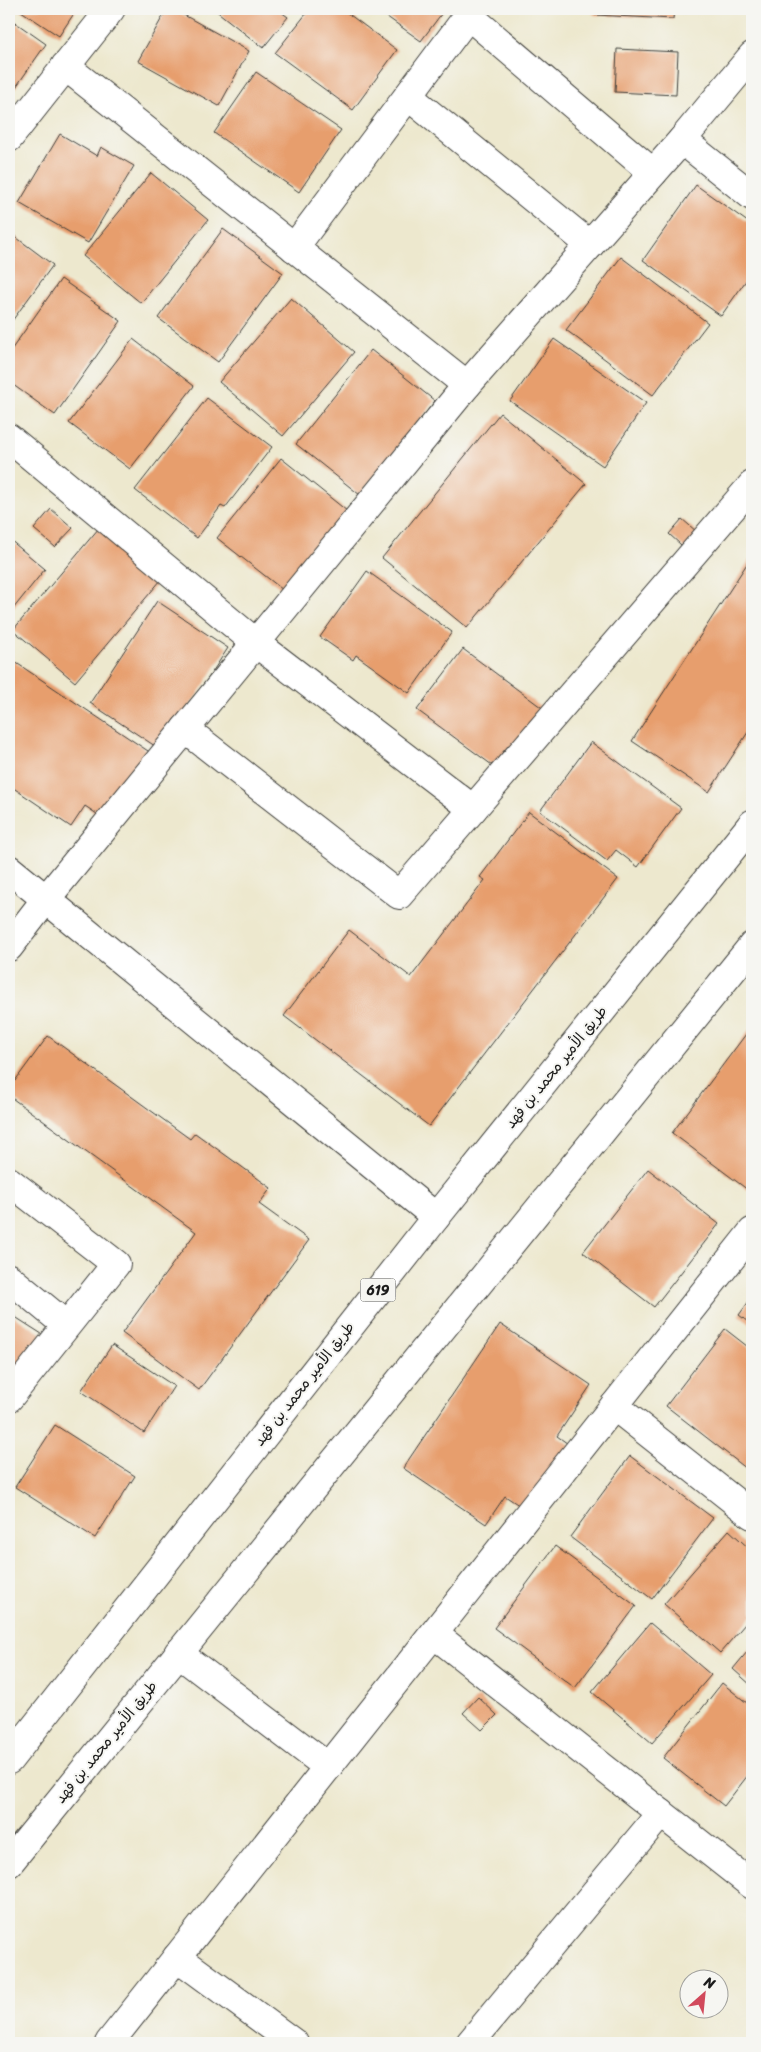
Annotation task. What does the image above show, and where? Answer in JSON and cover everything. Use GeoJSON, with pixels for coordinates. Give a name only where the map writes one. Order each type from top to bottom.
{"type":"FeatureCollection","features":[{"type":"Feature","properties":{"kind":"main road"},"geometry":{"type":"LineString","coordinates":[[9,138],[111,9]]}},
{"type":"Feature","properties":{"kind":"main road"},"geometry":{"type":"LineString","coordinates":[[294,248],[470,12],[653,173]]}},
{"type":"Feature","properties":{"kind":"main road"},"geometry":{"type":"LineString","coordinates":[[9,947],[46,899],[468,385],[682,140],[752,56]]}},
{"type":"Feature","properties":{"kind":"main road"},"geometry":{"type":"LineString","coordinates":[[66,66],[468,385]]}},
{"type":"Feature","properties":{"kind":"main road"},"geometry":{"type":"LineString","coordinates":[[408,96],[590,245]]}},
{"type":"Feature","properties":{"kind":"main road"},"geometry":{"type":"LineString","coordinates":[[682,140],[752,196]]}},
{"type":"Feature","properties":{"kind":"main road"},"geometry":{"type":"LineString","coordinates":[[9,438],[256,644],[473,809]]}},
{"type":"Feature","properties":{"kind":"main road"},"geometry":{"type":"LineString","coordinates":[[186,729],[399,894],[752,485]]}},
{"type":"Feature","properties":{"kind":"main road","name":"طريق الأمير محمد بن فهد"},"geometry":{"type":"LineString","coordinates":[[9,1760],[436,1217],[752,824]]}},
{"type":"Feature","properties":{"kind":"main road"},"geometry":{"type":"LineString","coordinates":[[9,869],[436,1217]]}},
{"type":"Feature","properties":{"kind":"main road","name":"طريق الأمير محمد بن فهد"},"geometry":{"type":"LineString","coordinates":[[9,1862],[752,946]]}},
{"type":"Feature","properties":{"kind":"main road"},"geometry":{"type":"LineString","coordinates":[[9,1181],[116,1264],[9,1398]]}},
{"type":"Feature","properties":{"kind":"main road"},"geometry":{"type":"LineString","coordinates":[[109,2043],[752,1232]]}},
{"type":"Feature","properties":{"kind":"main road"},"geometry":{"type":"LineString","coordinates":[[9,1278],[66,1325]]}},
{"type":"Feature","properties":{"kind":"main road"},"geometry":{"type":"LineString","coordinates":[[614,1406],[752,1515]]}},
{"type":"Feature","properties":{"kind":"main road"},"geometry":{"type":"LineString","coordinates":[[434,1634],[752,1886]]}},
{"type":"Feature","properties":{"kind":"main road"},"geometry":{"type":"LineString","coordinates":[[178,1653],[328,1768]]}},
{"type":"Feature","properties":{"kind":"main road"},"geometry":{"type":"LineString","coordinates":[[470,2043],[661,1813]]}},
{"type":"Feature","properties":{"kind":"main road"},"geometry":{"type":"LineString","coordinates":[[177,1957],[294,2043]]}},
{"type":"Feature","properties":{"kind":"building"},"geometry":{"type":"Polygon","coordinates":[[[18,9],[77,9],[59,36],[18,9]]]}},
{"type":"Feature","properties":{"kind":"building"},"geometry":{"type":"Polygon","coordinates":[[[167,9],[173,9],[249,51],[219,106],[138,61],[167,9]]]}},
{"type":"Feature","properties":{"kind":"building"},"geometry":{"type":"Polygon","coordinates":[[[214,9],[277,9],[288,17],[263,48],[214,9]]]}},
{"type":"Feature","properties":{"kind":"building"},"geometry":{"type":"Polygon","coordinates":[[[310,9],[342,9],[397,50],[353,110],[275,53],[310,9]]]}},
{"type":"Feature","properties":{"kind":"building"},"geometry":{"type":"Polygon","coordinates":[[[376,9],[445,9],[421,41],[376,9]]]}},
{"type":"Feature","properties":{"kind":"building"},"geometry":{"type":"Polygon","coordinates":[[[588,9],[674,9],[673,19],[595,15],[588,9]]]}},
{"type":"Feature","properties":{"kind":"building"},"geometry":{"type":"Polygon","coordinates":[[[9,18],[46,44],[9,97],[9,18]]]}},
{"type":"Feature","properties":{"kind":"building"},"geometry":{"type":"Polygon","coordinates":[[[617,49],[678,52],[676,95],[615,92],[617,49]]]}},
{"type":"Feature","properties":{"kind":"building"},"geometry":{"type":"Polygon","coordinates":[[[256,72],[341,130],[299,192],[214,133],[256,72]]]}},
{"type":"Feature","properties":{"kind":"building"},"geometry":{"type":"Polygon","coordinates":[[[60,134],[97,156],[101,147],[134,166],[88,243],[19,203],[60,134]]]}},
{"type":"Feature","properties":{"kind":"building"},"geometry":{"type":"Polygon","coordinates":[[[151,173],[208,220],[141,303],[83,256],[151,173]]]}},
{"type":"Feature","properties":{"kind":"building"},"geometry":{"type":"Polygon","coordinates":[[[696,185],[752,225],[752,272],[721,316],[643,260],[696,185]]]}},
{"type":"Feature","properties":{"kind":"building"},"geometry":{"type":"Polygon","coordinates":[[[223,229],[283,273],[218,362],[158,318],[223,229]]]}},
{"type":"Feature","properties":{"kind":"building"},"geometry":{"type":"Polygon","coordinates":[[[9,232],[53,265],[9,325],[9,232]]]}},
{"type":"Feature","properties":{"kind":"building"},"geometry":{"type":"Polygon","coordinates":[[[621,257],[708,323],[653,395],[566,330],[621,257]]]}},
{"type":"Feature","properties":{"kind":"building"},"geometry":{"type":"Polygon","coordinates":[[[61,279],[121,321],[55,415],[9,382],[9,353],[61,279]]]}},
{"type":"Feature","properties":{"kind":"building"},"geometry":{"type":"Polygon","coordinates":[[[291,298],[354,352],[283,436],[219,382],[291,298]]]}},
{"type":"Feature","properties":{"kind":"building"},"geometry":{"type":"Polygon","coordinates":[[[133,339],[194,386],[130,469],[69,423],[133,339]]]}},
{"type":"Feature","properties":{"kind":"building"},"geometry":{"type":"Polygon","coordinates":[[[554,339],[646,403],[603,466],[510,401],[554,339]]]}},
{"type":"Feature","properties":{"kind":"building"},"geometry":{"type":"Polygon","coordinates":[[[371,350],[435,401],[360,495],[296,444],[371,350]]]}},
{"type":"Feature","properties":{"kind":"building"},"geometry":{"type":"Polygon","coordinates":[[[207,398],[272,447],[225,508],[221,506],[197,538],[135,490],[207,398]]]}},
{"type":"Feature","properties":{"kind":"building"},"geometry":{"type":"Polygon","coordinates":[[[500,413],[586,484],[467,628],[382,558],[500,413]]]}},
{"type":"Feature","properties":{"kind":"building"},"geometry":{"type":"Polygon","coordinates":[[[281,458],[347,511],[283,590],[217,538],[281,458]]]}},
{"type":"Feature","properties":{"kind":"building"},"geometry":{"type":"Polygon","coordinates":[[[51,509],[73,528],[55,547],[34,529],[51,509]]]}},
{"type":"Feature","properties":{"kind":"building"},"geometry":{"type":"Polygon","coordinates":[[[682,519],[704,538],[691,554],[669,534],[682,519]]]}},
{"type":"Feature","properties":{"kind":"building"},"geometry":{"type":"Polygon","coordinates":[[[99,528],[161,580],[75,682],[13,630],[99,528]]]}},
{"type":"Feature","properties":{"kind":"building"},"geometry":{"type":"Polygon","coordinates":[[[9,539],[45,569],[9,614],[9,539]]]}},
{"type":"Feature","properties":{"kind":"building"},"geometry":{"type":"Polygon","coordinates":[[[752,556],[752,726],[709,792],[632,741],[752,556]]]}},
{"type":"Feature","properties":{"kind":"building"},"geometry":{"type":"Polygon","coordinates":[[[367,571],[452,632],[409,693],[356,655],[353,660],[320,637],[367,571]]]}},
{"type":"Feature","properties":{"kind":"building"},"geometry":{"type":"Polygon","coordinates":[[[157,601],[228,648],[161,750],[90,703],[157,601]]]}},
{"type":"Feature","properties":{"kind":"building"},"geometry":{"type":"Polygon","coordinates":[[[463,649],[553,716],[507,776],[417,710],[463,649]]]}},
{"type":"Feature","properties":{"kind":"building"},"geometry":{"type":"Polygon","coordinates":[[[9,658],[151,753],[106,820],[85,806],[71,827],[9,785],[9,658]]]}},
{"type":"Feature","properties":{"kind":"building"},"geometry":{"type":"Polygon","coordinates":[[[591,742],[681,808],[638,867],[616,850],[607,861],[540,811],[591,742]]]}},
{"type":"Feature","properties":{"kind":"building"},"geometry":{"type":"Polygon","coordinates":[[[529,812],[618,879],[429,1126],[284,1016],[349,930],[411,977],[485,880],[480,877],[529,812]]]}},
{"type":"Feature","properties":{"kind":"building"},"geometry":{"type":"Polygon","coordinates":[[[752,1026],[752,1193],[672,1133],[752,1026]]]}},
{"type":"Feature","properties":{"kind":"building"},"geometry":{"type":"Polygon","coordinates":[[[48,1036],[190,1139],[195,1133],[271,1188],[259,1204],[309,1240],[199,1390],[122,1333],[196,1232],[9,1096],[9,1089],[48,1036]]]}},
{"type":"Feature","properties":{"kind":"building"},"geometry":{"type":"Polygon","coordinates":[[[648,1169],[719,1224],[654,1307],[583,1252],[648,1169]]]}},
{"type":"Feature","properties":{"kind":"building"},"geometry":{"type":"Polygon","coordinates":[[[752,1297],[752,1325],[739,1315],[752,1297]]]}},
{"type":"Feature","properties":{"kind":"building"},"geometry":{"type":"Polygon","coordinates":[[[9,1313],[45,1336],[9,1392],[9,1313]]]}},
{"type":"Feature","properties":{"kind":"building"},"geometry":{"type":"Polygon","coordinates":[[[500,1324],[591,1385],[557,1436],[571,1446],[528,1511],[505,1496],[486,1524],[403,1468],[500,1324]]]}},
{"type":"Feature","properties":{"kind":"building"},"geometry":{"type":"Polygon","coordinates":[[[725,1329],[752,1350],[752,1463],[747,1469],[666,1406],[725,1329]]]}},
{"type":"Feature","properties":{"kind":"building"},"geometry":{"type":"Polygon","coordinates":[[[112,1345],[174,1386],[144,1433],[81,1391],[112,1345]]]}},
{"type":"Feature","properties":{"kind":"building"},"geometry":{"type":"Polygon","coordinates":[[[55,1425],[135,1476],[95,1538],[15,1487],[55,1425]]]}},
{"type":"Feature","properties":{"kind":"building"},"geometry":{"type":"Polygon","coordinates":[[[630,1456],[713,1518],[652,1599],[570,1537],[630,1456]]]}},
{"type":"Feature","properties":{"kind":"building"},"geometry":{"type":"Polygon","coordinates":[[[729,1530],[752,1551],[752,1616],[720,1653],[664,1604],[729,1530]]]}},
{"type":"Feature","properties":{"kind":"building"},"geometry":{"type":"Polygon","coordinates":[[[555,1546],[636,1606],[575,1688],[494,1628],[555,1546]]]}},
{"type":"Feature","properties":{"kind":"building"},"geometry":{"type":"Polygon","coordinates":[[[650,1623],[711,1675],[652,1743],[592,1692],[650,1623]]]}},
{"type":"Feature","properties":{"kind":"building"},"geometry":{"type":"Polygon","coordinates":[[[752,1646],[752,1686],[733,1669],[752,1646]]]}},
{"type":"Feature","properties":{"kind":"building"},"geometry":{"type":"Polygon","coordinates":[[[722,1683],[752,1707],[752,1770],[724,1806],[663,1758],[722,1683]]]}},
{"type":"Feature","properties":{"kind":"building"},"geometry":{"type":"Polygon","coordinates":[[[478,1697],[497,1715],[482,1730],[463,1713],[478,1697]]]}}]}
